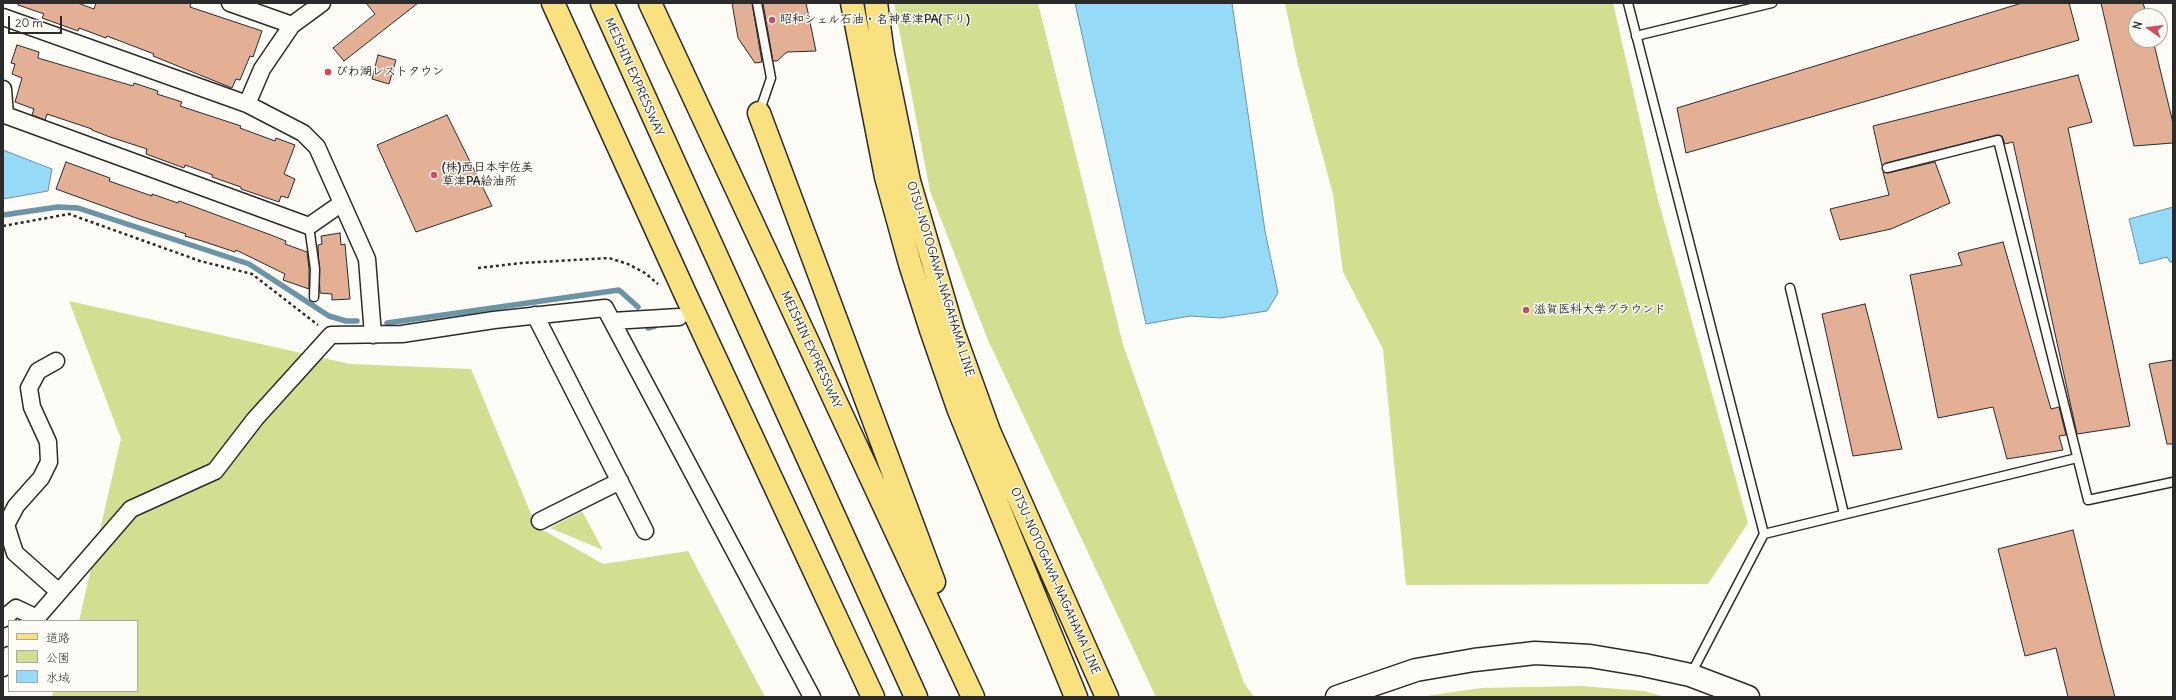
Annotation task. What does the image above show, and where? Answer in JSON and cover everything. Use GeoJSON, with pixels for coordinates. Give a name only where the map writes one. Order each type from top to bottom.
{"type":"FeatureCollection","features":[{"type":"Feature","properties":{"kind":"main road"},"geometry":{"type":"LineString","coordinates":[[553,3],[684,291],[874,697]]}},
{"type":"Feature","properties":{"kind":"main road","name":"MEISHIN EXPRESSWAY"},"geometry":{"type":"LineString","coordinates":[[602,3],[916,697]]}},
{"type":"Feature","properties":{"kind":"main road","name":"MEISHIN EXPRESSWAY"},"geometry":{"type":"LineString","coordinates":[[650,3],[973,697]]}},
{"type":"Feature","properties":{"kind":"main road","name":"OTSU-NOTOGAWA-NAGAHAMA LINE"},"geometry":{"type":"LineString","coordinates":[[852,3],[886,177],[930,330],[958,408],[1076,697]]}},
{"type":"Feature","properties":{"kind":"main road","name":"OTSU-NOTOGAWA-NAGAHAMA LINE"},"geometry":{"type":"LineString","coordinates":[[876,3],[883,54],[909,181],[953,331],[989,431],[1107,697]]}},
{"type":"Feature","properties":{"kind":"main road"},"geometry":{"type":"LineString","coordinates":[[759,113],[944,608],[973,697]]}},
{"type":"Feature","properties":{"kind":"street"},"geometry":{"type":"LineString","coordinates":[[230,3],[292,25]]}},
{"type":"Feature","properties":{"kind":"street"},"geometry":{"type":"LineString","coordinates":[[247,104],[262,69],[292,25],[322,3]]}},
{"type":"Feature","properties":{"kind":"street"},"geometry":{"type":"LineString","coordinates":[[3,17],[247,104],[302,133],[317,147],[367,259],[373,335]]}},
{"type":"Feature","properties":{"kind":"street"},"geometry":{"type":"LineString","coordinates":[[3,89],[5,115],[310,226],[342,203]]}},
{"type":"Feature","properties":{"kind":"street"},"geometry":{"type":"LineString","coordinates":[[3,619],[16,608],[36,620],[131,509],[215,471],[255,418],[331,335],[402,334],[535,315],[605,308],[812,697]]}},
{"type":"Feature","properties":{"kind":"street"},"geometry":{"type":"LineString","coordinates":[[535,315],[645,531]]}},
{"type":"Feature","properties":{"kind":"street"},"geometry":{"type":"LineString","coordinates":[[612,321],[679,317]]}},
{"type":"Feature","properties":{"kind":"street"},"geometry":{"type":"LineString","coordinates":[[56,361],[38,372],[29,388],[32,407],[48,442],[49,462],[41,478],[16,506],[6,525],[15,553],[59,592]]}},
{"type":"Feature","properties":{"kind":"street"},"geometry":{"type":"LineString","coordinates":[[540,521],[620,481]]}},
{"type":"Feature","properties":{"kind":"street"},"geometry":{"type":"LineString","coordinates":[[1337,697],[1416,670],[1474,660],[1535,653],[1590,656],[1690,675],[1748,697]]}},
{"type":"Feature","properties":{"kind":"street"},"geometry":{"type":"LineString","coordinates":[[3,668],[8,657]]}},
{"type":"Feature","properties":{"kind":"lane"},"geometry":{"type":"LineString","coordinates":[[757,3],[772,78],[759,113]]}},
{"type":"Feature","properties":{"kind":"lane"},"geometry":{"type":"LineString","coordinates":[[1628,3],[1764,534],[1690,675]]}},
{"type":"Feature","properties":{"kind":"lane"},"geometry":{"type":"LineString","coordinates":[[1636,36],[1772,3]]}},
{"type":"Feature","properties":{"kind":"lane"},"geometry":{"type":"LineString","coordinates":[[1887,168],[1998,140],[2088,500],[2173,482]]}},
{"type":"Feature","properties":{"kind":"lane"},"geometry":{"type":"LineString","coordinates":[[310,226],[315,269],[314,297]]}},
{"type":"Feature","properties":{"kind":"lane"},"geometry":{"type":"LineString","coordinates":[[1790,288],[1844,514]]}},
{"type":"Feature","properties":{"kind":"lane"},"geometry":{"type":"LineString","coordinates":[[1764,534],[2077,458]]}},
{"type":"Feature","properties":{"kind":"path"},"geometry":{"type":"LineString","coordinates":[[3,226],[69,214],[200,261],[252,274],[331,335]]}},
{"type":"Feature","properties":{"kind":"path"},"geometry":{"type":"LineString","coordinates":[[478,268],[522,262],[609,258],[628,264],[646,273],[662,288]]}},
{"type":"Feature","properties":{"kind":"green space"},"geometry":{"type":"Polygon","coordinates":[[[894,3],[1038,3],[1123,345],[1244,683],[1254,697],[1156,697],[988,340],[930,191],[894,3]]]}},
{"type":"Feature","properties":{"kind":"green space","name":"滋賀医科大学グラウンド"},"geometry":{"type":"Polygon","coordinates":[[[1285,3],[1613,3],[1657,196],[1748,523],[1708,584],[1406,585],[1383,349],[1343,272],[1333,194],[1298,65],[1285,3]]]}},
{"type":"Feature","properties":{"kind":"green space"},"geometry":{"type":"Polygon","coordinates":[[[69,301],[350,364],[471,369],[536,526],[603,564],[688,551],[765,697],[51,697],[54,692],[138,692],[138,620],[79,620],[121,439],[69,301]]]}},
{"type":"Feature","properties":{"kind":"green space"},"geometry":{"type":"Polygon","coordinates":[[[582,511],[603,550],[550,528],[582,511]]]}},
{"type":"Feature","properties":{"kind":"green space"},"geometry":{"type":"Polygon","coordinates":[[[1581,686],[1644,691],[1665,697],[1419,697],[1481,688],[1581,686]]]}},
{"type":"Feature","properties":{"kind":"water"},"geometry":{"type":"Polygon","coordinates":[[[1075,3],[1232,3],[1265,231],[1278,293],[1267,311],[1220,318],[1190,316],[1146,324],[1075,3]]]}},
{"type":"Feature","properties":{"kind":"water"},"geometry":{"type":"Polygon","coordinates":[[[3,150],[52,169],[48,191],[3,199],[3,150]]]}},
{"type":"Feature","properties":{"kind":"water"},"geometry":{"type":"Polygon","coordinates":[[[2173,207],[2173,261],[2170,262],[2167,257],[2140,264],[2129,219],[2173,207]]]}},
{"type":"Feature","properties":{"kind":"building"},"geometry":{"type":"Polygon","coordinates":[[[18,3],[78,3],[94,9],[96,3],[191,3],[190,7],[262,31],[253,57],[250,56],[240,80],[236,79],[232,88],[153,56],[154,54],[107,36],[106,38],[79,28],[78,31],[42,18],[44,14],[18,5],[18,3]]]}},
{"type":"Feature","properties":{"kind":"building"},"geometry":{"type":"Polygon","coordinates":[[[366,3],[418,3],[344,61],[333,48],[375,14],[366,3]]]}},
{"type":"Feature","properties":{"kind":"building"},"geometry":{"type":"Polygon","coordinates":[[[732,3],[752,3],[762,62],[755,63],[738,38],[732,3]]]}},
{"type":"Feature","properties":{"kind":"building"},"geometry":{"type":"Polygon","coordinates":[[[763,3],[806,3],[816,51],[787,52],[777,61],[773,61],[763,3]]]}},
{"type":"Feature","properties":{"kind":"building"},"geometry":{"type":"Polygon","coordinates":[[[2022,3],[2069,3],[2079,40],[1686,153],[1677,108],[2022,3]]]}},
{"type":"Feature","properties":{"kind":"building"},"geometry":{"type":"Polygon","coordinates":[[[2101,3],[2143,3],[2145,8],[2128,8],[2128,48],[2155,48],[2173,123],[2173,143],[2134,146],[2101,3]]]}},
{"type":"Feature","properties":{"kind":"building"},"geometry":{"type":"Polygon","coordinates":[[[17,45],[39,52],[38,58],[133,86],[134,83],[158,91],[157,94],[182,102],[180,106],[241,126],[240,128],[275,141],[276,138],[295,145],[284,174],[295,179],[288,198],[281,196],[279,202],[241,189],[241,187],[212,177],[213,175],[185,165],[184,168],[146,154],[147,149],[110,137],[92,129],[47,114],[45,120],[32,115],[34,109],[15,102],[22,78],[12,74],[15,64],[11,63],[17,45]]]}},
{"type":"Feature","properties":{"kind":"building"},"geometry":{"type":"Polygon","coordinates":[[[378,55],[396,60],[389,84],[372,79],[378,55]]]}},
{"type":"Feature","properties":{"kind":"building"},"geometry":{"type":"Polygon","coordinates":[[[2078,75],[2092,122],[2068,128],[2130,426],[2077,434],[2013,142],[2005,144],[2002,136],[1997,135],[1886,163],[1882,166],[1873,126],[2078,75]]]}},
{"type":"Feature","properties":{"kind":"building","name":"(株)西日本宇佐美 草津PA給油所"},"geometry":{"type":"Polygon","coordinates":[[[447,115],[492,206],[416,232],[377,145],[447,115]]]}},
{"type":"Feature","properties":{"kind":"building"},"geometry":{"type":"Polygon","coordinates":[[[66,162],[110,178],[109,181],[152,196],[152,194],[178,203],[179,201],[286,241],[285,244],[307,252],[309,289],[283,280],[285,274],[236,250],[235,252],[185,236],[186,234],[56,189],[66,162]]]}},
{"type":"Feature","properties":{"kind":"building"},"geometry":{"type":"Polygon","coordinates":[[[1935,162],[1950,203],[1891,229],[1840,240],[1830,209],[1889,195],[1883,172],[1888,173],[1935,162]]]}},
{"type":"Feature","properties":{"kind":"building"},"geometry":{"type":"Polygon","coordinates":[[[340,233],[341,245],[345,244],[350,299],[332,300],[332,294],[320,293],[318,245],[322,244],[321,236],[340,233]]]}},
{"type":"Feature","properties":{"kind":"building"},"geometry":{"type":"Polygon","coordinates":[[[2003,242],[2051,409],[2059,407],[2066,435],[2059,436],[2063,450],[2007,459],[1993,407],[1938,418],[1910,275],[1962,265],[1958,253],[2003,242]]]}},
{"type":"Feature","properties":{"kind":"building"},"geometry":{"type":"Polygon","coordinates":[[[1865,304],[1902,449],[1853,456],[1822,314],[1865,304]]]}},
{"type":"Feature","properties":{"kind":"building"},"geometry":{"type":"Polygon","coordinates":[[[2173,360],[2173,444],[2167,444],[2149,364],[2173,360]]]}},
{"type":"Feature","properties":{"kind":"building"},"geometry":{"type":"Polygon","coordinates":[[[2073,530],[2115,697],[2068,697],[2056,648],[2025,656],[1998,549],[2073,530]]]}},
{"type":"Feature","properties":{"kind":"waterway"},"geometry":{"type":"LineString","coordinates":[[3,215],[58,207],[78,208],[249,264],[329,316],[346,321],[357,321]]}},
{"type":"Feature","properties":{"kind":"waterway"},"geometry":{"type":"LineString","coordinates":[[387,323],[619,290],[638,307]]}},
{"type":"Feature","properties":{"kind":"waterway"},"geometry":{"type":"LineString","coordinates":[[648,328],[655,326]]}},
{"type":"Feature","properties":{"kind":"place","name":"昭和シェル石油・名神草津PA(下り)"},"geometry":{"type":"Point","coordinates":[772,20]}},
{"type":"Feature","properties":{"kind":"place","name":"びわ湖レストタウン"},"geometry":{"type":"Point","coordinates":[328,72]}},
{"type":"Feature","properties":{"kind":"place","name":"(株)西日本宇佐美 草津PA給油所"},"geometry":{"type":"Point","coordinates":[434,175]}},
{"type":"Feature","properties":{"kind":"place","name":"滋賀医科大学グラウンド"},"geometry":{"type":"Point","coordinates":[1526,310]}}]}
